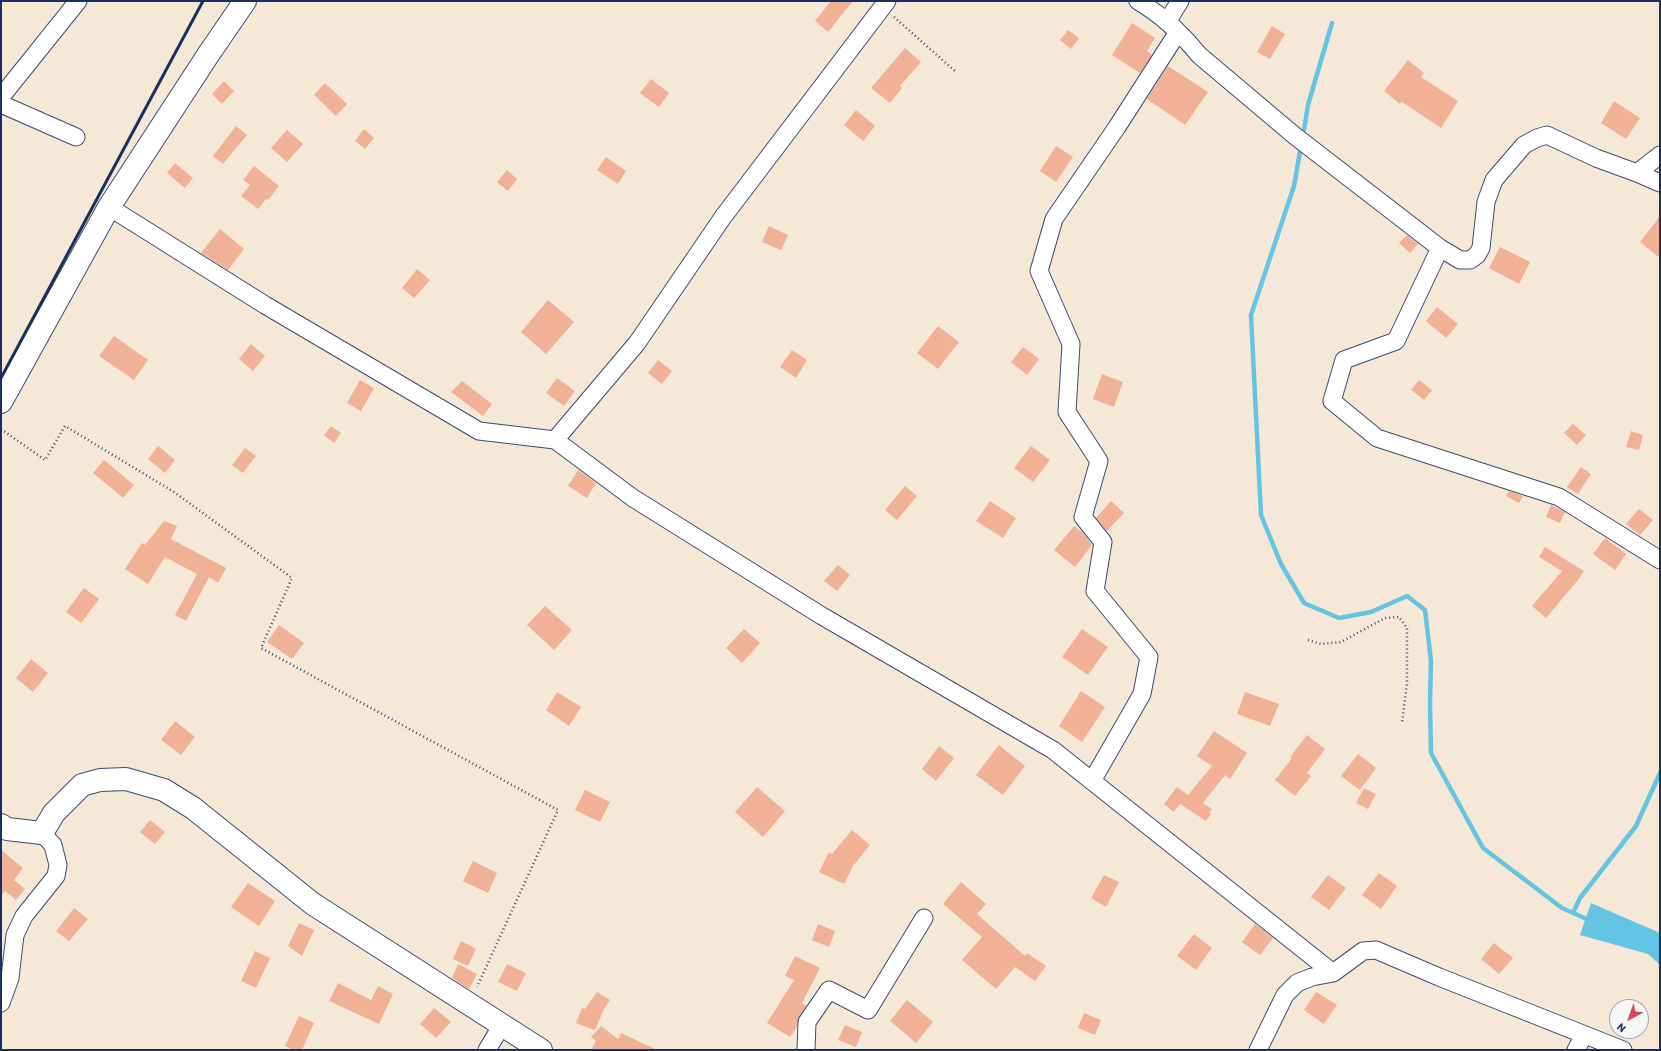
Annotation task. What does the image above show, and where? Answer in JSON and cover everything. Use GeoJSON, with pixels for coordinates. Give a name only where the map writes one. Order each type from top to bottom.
{"type":"FeatureCollection","features":[{"type":"Feature","properties":{"kind":"street"},"geometry":{"type":"LineString","coordinates":[[1,97],[78,1]]}},
{"type":"Feature","properties":{"kind":"street"},"geometry":{"type":"LineString","coordinates":[[1,402],[109,207],[245,1]]}},
{"type":"Feature","properties":{"kind":"street"},"geometry":{"type":"LineString","coordinates":[[1138,1],[1153,10],[1200,55],[1295,136],[1326,158],[1440,248],[1460,260],[1470,260],[1477,255],[1480,248],[1486,202],[1494,180],[1524,145],[1537,138],[1547,135],[1596,158],[1660,183]]}},
{"type":"Feature","properties":{"kind":"street"},"geometry":{"type":"LineString","coordinates":[[1092,781],[1142,694],[1149,657],[1095,591],[1103,542],[1083,517],[1099,462],[1067,412],[1071,344],[1039,271],[1054,219],[1117,127],[1172,27],[1180,1]]}},
{"type":"Feature","properties":{"kind":"street"},"geometry":{"type":"LineString","coordinates":[[555,440],[637,343],[722,217],[885,4]]}},
{"type":"Feature","properties":{"kind":"street"},"geometry":{"type":"LineString","coordinates":[[1,104],[76,137]]}},
{"type":"Feature","properties":{"kind":"street"},"geometry":{"type":"LineString","coordinates":[[1637,173],[1660,155]]}},
{"type":"Feature","properties":{"kind":"street"},"geometry":{"type":"LineString","coordinates":[[109,207],[265,305],[479,431],[555,440],[640,502],[822,616],[1053,750],[1333,973]]}},
{"type":"Feature","properties":{"kind":"street"},"geometry":{"type":"LineString","coordinates":[[1440,248],[1396,341],[1344,360],[1332,401],[1377,438],[1559,497],[1660,560]]}},
{"type":"Feature","properties":{"kind":"street"},"geometry":{"type":"LineString","coordinates":[[42,833],[54,813],[82,786],[100,780],[126,779],[164,790],[193,808],[314,904],[541,1050]]}},
{"type":"Feature","properties":{"kind":"street"},"geometry":{"type":"LineString","coordinates":[[1,825],[7,829],[42,833],[53,845],[58,865],[56,876],[24,916],[15,935],[10,978],[1,1003]]}},
{"type":"Feature","properties":{"kind":"street"},"geometry":{"type":"LineString","coordinates":[[806,1050],[807,1022],[829,990],[868,1010],[924,918]]}},
{"type":"Feature","properties":{"kind":"street"},"geometry":{"type":"LineString","coordinates":[[1258,1050],[1285,995],[1297,983],[1312,977],[1333,973],[1363,950],[1376,950],[1623,1050]]}},
{"type":"Feature","properties":{"kind":"street"},"geometry":{"type":"LineString","coordinates":[[487,1050],[502,1025]]}},
{"type":"Feature","properties":{"kind":"street"},"geometry":{"type":"LineString","coordinates":[[1576,1050],[1584,1034]]}},
{"type":"Feature","properties":{"kind":"path"},"geometry":{"type":"LineString","coordinates":[[885,4],[955,71]]}},
{"type":"Feature","properties":{"kind":"path"},"geometry":{"type":"LineString","coordinates":[[1,430],[45,460],[65,426],[174,492],[292,578],[261,648],[558,810],[469,1004]]}},
{"type":"Feature","properties":{"kind":"path"},"geometry":{"type":"LineString","coordinates":[[1308,640],[1321,644],[1341,642],[1385,618],[1399,617],[1407,628],[1407,683],[1402,724]]}},
{"type":"Feature","properties":{"kind":"water"},"geometry":{"type":"Polygon","coordinates":[[[1591,903],[1660,933],[1660,965],[1648,954],[1580,935],[1591,903]]]}},
{"type":"Feature","properties":{"kind":"building"},"geometry":{"type":"Polygon","coordinates":[[[831,1],[853,1],[828,32],[815,21],[831,1]]]}},
{"type":"Feature","properties":{"kind":"building"},"geometry":{"type":"Polygon","coordinates":[[[1132,23],[1155,38],[1147,51],[1152,55],[1140,73],[1112,55],[1132,23]]]}},
{"type":"Feature","properties":{"kind":"building"},"geometry":{"type":"Polygon","coordinates":[[[1272,26],[1285,34],[1270,59],[1257,52],[1272,26]]]}},
{"type":"Feature","properties":{"kind":"building"},"geometry":{"type":"Polygon","coordinates":[[[1068,30],[1079,38],[1071,49],[1060,40],[1068,30]]]}},
{"type":"Feature","properties":{"kind":"building"},"geometry":{"type":"Polygon","coordinates":[[[905,48],[921,62],[900,86],[902,88],[890,103],[871,88],[905,48]]]}},
{"type":"Feature","properties":{"kind":"building"},"geometry":{"type":"Polygon","coordinates":[[[1408,60],[1424,73],[1421,77],[1458,101],[1441,128],[1402,102],[1400,104],[1384,91],[1408,60]]]}},
{"type":"Feature","properties":{"kind":"building"},"geometry":{"type":"Polygon","coordinates":[[[1168,66],[1208,92],[1185,125],[1147,99],[1168,66]]]}},
{"type":"Feature","properties":{"kind":"building"},"geometry":{"type":"Polygon","coordinates":[[[651,79],[669,93],[659,107],[640,93],[651,79]]]}},
{"type":"Feature","properties":{"kind":"building"},"geometry":{"type":"Polygon","coordinates":[[[224,81],[234,91],[222,104],[212,94],[224,81]]]}},
{"type":"Feature","properties":{"kind":"building"},"geometry":{"type":"Polygon","coordinates":[[[325,83],[347,104],[336,116],[314,95],[325,83]]]}},
{"type":"Feature","properties":{"kind":"building"},"geometry":{"type":"Polygon","coordinates":[[[1614,101],[1640,118],[1626,139],[1601,123],[1614,101]]]}},
{"type":"Feature","properties":{"kind":"building"},"geometry":{"type":"Polygon","coordinates":[[[856,110],[875,126],[863,141],[844,125],[856,110]]]}},
{"type":"Feature","properties":{"kind":"building"},"geometry":{"type":"Polygon","coordinates":[[[236,126],[247,135],[223,164],[213,156],[236,126]]]}},
{"type":"Feature","properties":{"kind":"building"},"geometry":{"type":"Polygon","coordinates":[[[364,129],[374,138],[365,149],[355,141],[364,129]]]}},
{"type":"Feature","properties":{"kind":"building"},"geometry":{"type":"Polygon","coordinates":[[[287,130],[303,144],[287,162],[271,148],[287,130]]]}},
{"type":"Feature","properties":{"kind":"building"},"geometry":{"type":"Polygon","coordinates":[[[1056,146],[1073,157],[1056,182],[1040,171],[1056,146]]]}},
{"type":"Feature","properties":{"kind":"building"},"geometry":{"type":"Polygon","coordinates":[[[606,157],[626,171],[618,184],[597,170],[606,157]]]}},
{"type":"Feature","properties":{"kind":"building"},"geometry":{"type":"Polygon","coordinates":[[[175,163],[193,178],[185,188],[167,173],[175,163]]]}},
{"type":"Feature","properties":{"kind":"building"},"geometry":{"type":"Polygon","coordinates":[[[254,166],[279,186],[268,200],[266,199],[258,209],[241,196],[250,185],[243,180],[254,166]]]}},
{"type":"Feature","properties":{"kind":"building"},"geometry":{"type":"Polygon","coordinates":[[[507,170],[517,179],[508,191],[497,182],[507,170]]]}},
{"type":"Feature","properties":{"kind":"building"},"geometry":{"type":"Polygon","coordinates":[[[1660,216],[1660,258],[1640,242],[1660,216]]]}},
{"type":"Feature","properties":{"kind":"building"},"geometry":{"type":"Polygon","coordinates":[[[769,226],[788,235],[781,250],[762,242],[769,226]]]}},
{"type":"Feature","properties":{"kind":"building"},"geometry":{"type":"Polygon","coordinates":[[[220,229],[244,249],[228,270],[201,253],[220,229]]]}},
{"type":"Feature","properties":{"kind":"building"},"geometry":{"type":"Polygon","coordinates":[[[1407,235],[1418,244],[1410,253],[1399,243],[1407,235]]]}},
{"type":"Feature","properties":{"kind":"building"},"geometry":{"type":"Polygon","coordinates":[[[1500,247],[1530,262],[1519,284],[1489,268],[1500,247]]]}},
{"type":"Feature","properties":{"kind":"building"},"geometry":{"type":"Polygon","coordinates":[[[417,269],[430,280],[414,298],[402,288],[417,269]]]}},
{"type":"Feature","properties":{"kind":"building"},"geometry":{"type":"Polygon","coordinates":[[[548,300],[574,322],[546,354],[521,332],[548,300]]]}},
{"type":"Feature","properties":{"kind":"building"},"geometry":{"type":"Polygon","coordinates":[[[1437,307],[1458,324],[1446,338],[1426,321],[1437,307]]]}},
{"type":"Feature","properties":{"kind":"building"},"geometry":{"type":"Polygon","coordinates":[[[938,326],[959,342],[938,369],[917,353],[938,326]]]}},
{"type":"Feature","properties":{"kind":"building"},"geometry":{"type":"Polygon","coordinates":[[[114,336],[148,360],[134,380],[99,356],[114,336]]]}},
{"type":"Feature","properties":{"kind":"building"},"geometry":{"type":"Polygon","coordinates":[[[251,344],[265,356],[253,371],[239,359],[251,344]]]}},
{"type":"Feature","properties":{"kind":"building"},"geometry":{"type":"Polygon","coordinates":[[[1023,347],[1039,359],[1027,375],[1011,362],[1023,347]]]}},
{"type":"Feature","properties":{"kind":"building"},"geometry":{"type":"Polygon","coordinates":[[[792,350],[807,360],[796,378],[780,367],[792,350]]]}},
{"type":"Feature","properties":{"kind":"building"},"geometry":{"type":"Polygon","coordinates":[[[658,360],[672,371],[662,384],[648,373],[658,360]]]}},
{"type":"Feature","properties":{"kind":"building"},"geometry":{"type":"Polygon","coordinates":[[[1102,374],[1123,382],[1114,407],[1093,399],[1102,374]]]}},
{"type":"Feature","properties":{"kind":"building"},"geometry":{"type":"Polygon","coordinates":[[[557,378],[575,391],[564,406],[546,393],[557,378]]]}},
{"type":"Feature","properties":{"kind":"building"},"geometry":{"type":"Polygon","coordinates":[[[360,380],[374,388],[361,411],[347,403],[360,380]]]}},
{"type":"Feature","properties":{"kind":"building"},"geometry":{"type":"Polygon","coordinates":[[[1419,380],[1432,390],[1424,400],[1411,390],[1419,380]]]}},
{"type":"Feature","properties":{"kind":"building"},"geometry":{"type":"Polygon","coordinates":[[[462,381],[492,404],[483,416],[451,392],[462,381]]]}},
{"type":"Feature","properties":{"kind":"building"},"geometry":{"type":"Polygon","coordinates":[[[1573,424],[1586,435],[1577,445],[1564,433],[1573,424]]]}},
{"type":"Feature","properties":{"kind":"building"},"geometry":{"type":"Polygon","coordinates":[[[331,426],[341,433],[334,443],[324,435],[331,426]]]}},
{"type":"Feature","properties":{"kind":"building"},"geometry":{"type":"Polygon","coordinates":[[[1631,431],[1643,435],[1639,450],[1626,447],[1631,431]]]}},
{"type":"Feature","properties":{"kind":"building"},"geometry":{"type":"Polygon","coordinates":[[[158,446],[175,460],[165,473],[148,459],[158,446]]]}},
{"type":"Feature","properties":{"kind":"building"},"geometry":{"type":"Polygon","coordinates":[[[1031,446],[1050,460],[1033,482],[1014,468],[1031,446]]]}},
{"type":"Feature","properties":{"kind":"building"},"geometry":{"type":"Polygon","coordinates":[[[245,448],[256,456],[243,473],[232,465],[245,448]]]}},
{"type":"Feature","properties":{"kind":"building"},"geometry":{"type":"Polygon","coordinates":[[[104,460],[134,485],[123,498],[93,473],[104,460]]]}},
{"type":"Feature","properties":{"kind":"building"},"geometry":{"type":"Polygon","coordinates":[[[1581,467],[1591,474],[1578,494],[1567,487],[1581,467]]]}},
{"type":"Feature","properties":{"kind":"building"},"geometry":{"type":"Polygon","coordinates":[[[578,470],[596,483],[587,498],[568,486],[578,470]]]}},
{"type":"Feature","properties":{"kind":"building"},"geometry":{"type":"Polygon","coordinates":[[[905,486],[917,496],[897,520],[885,510],[905,486]]]}},
{"type":"Feature","properties":{"kind":"building"},"geometry":{"type":"Polygon","coordinates":[[[1509,491],[1523,496],[1519,503],[1506,496],[1509,491]]]}},
{"type":"Feature","properties":{"kind":"building"},"geometry":{"type":"Polygon","coordinates":[[[990,501],[1016,518],[1003,538],[976,521],[990,501]]]}},
{"type":"Feature","properties":{"kind":"building"},"geometry":{"type":"Polygon","coordinates":[[[1111,501],[1124,513],[1107,531],[1096,518],[1111,501]]]}},
{"type":"Feature","properties":{"kind":"building"},"geometry":{"type":"Polygon","coordinates":[[[1551,505],[1565,512],[1560,523],[1546,517],[1551,505]]]}},
{"type":"Feature","properties":{"kind":"building"},"geometry":{"type":"Polygon","coordinates":[[[1639,509],[1653,520],[1640,535],[1626,524],[1639,509]]]}},
{"type":"Feature","properties":{"kind":"building"},"geometry":{"type":"Polygon","coordinates":[[[164,521],[177,526],[171,539],[226,568],[218,583],[209,577],[186,621],[175,615],[197,574],[165,557],[148,584],[125,569],[142,543],[145,545],[164,521]]]}},
{"type":"Feature","properties":{"kind":"building"},"geometry":{"type":"Polygon","coordinates":[[[1074,526],[1083,533],[1092,545],[1075,567],[1054,550],[1074,526]]]}},
{"type":"Feature","properties":{"kind":"building"},"geometry":{"type":"Polygon","coordinates":[[[1605,538],[1626,554],[1615,570],[1593,554],[1605,538]]]}},
{"type":"Feature","properties":{"kind":"building"},"geometry":{"type":"Polygon","coordinates":[[[1545,547],[1584,571],[1546,618],[1532,606],[1562,571],[1539,557],[1545,547]]]}},
{"type":"Feature","properties":{"kind":"building"},"geometry":{"type":"Polygon","coordinates":[[[838,565],[850,575],[837,591],[824,581],[838,565]]]}},
{"type":"Feature","properties":{"kind":"building"},"geometry":{"type":"Polygon","coordinates":[[[84,588],[99,599],[81,623],[66,612],[84,588]]]}},
{"type":"Feature","properties":{"kind":"building"},"geometry":{"type":"Polygon","coordinates":[[[545,606],[572,630],[554,650],[527,625],[545,606]]]}},
{"type":"Feature","properties":{"kind":"building"},"geometry":{"type":"Polygon","coordinates":[[[279,625],[304,643],[292,659],[267,642],[279,625]]]}},
{"type":"Feature","properties":{"kind":"building"},"geometry":{"type":"Polygon","coordinates":[[[744,629],[760,643],[742,663],[726,648],[744,629]]]}},
{"type":"Feature","properties":{"kind":"building"},"geometry":{"type":"Polygon","coordinates":[[[1082,629],[1108,647],[1088,675],[1062,657],[1082,629]]]}},
{"type":"Feature","properties":{"kind":"building"},"geometry":{"type":"Polygon","coordinates":[[[31,659],[48,673],[33,692],[16,678],[31,659]]]}},
{"type":"Feature","properties":{"kind":"building"},"geometry":{"type":"Polygon","coordinates":[[[1081,691],[1105,707],[1082,742],[1059,726],[1081,691]]]}},
{"type":"Feature","properties":{"kind":"building"},"geometry":{"type":"Polygon","coordinates":[[[557,692],[581,707],[569,726],[546,710],[557,692]]]}},
{"type":"Feature","properties":{"kind":"building"},"geometry":{"type":"Polygon","coordinates":[[[1245,692],[1279,704],[1270,726],[1237,714],[1245,692]]]}},
{"type":"Feature","properties":{"kind":"building"},"geometry":{"type":"Polygon","coordinates":[[[175,721],[195,737],[181,755],[161,740],[175,721]]]}},
{"type":"Feature","properties":{"kind":"building"},"geometry":{"type":"Polygon","coordinates":[[[1214,731],[1247,753],[1230,779],[1225,775],[1203,803],[1212,809],[1209,813],[1211,814],[1206,821],[1180,804],[1174,812],[1164,804],[1177,787],[1188,795],[1212,766],[1197,756],[1214,731]]]}},
{"type":"Feature","properties":{"kind":"building"},"geometry":{"type":"Polygon","coordinates":[[[1307,735],[1325,749],[1307,773],[1311,776],[1295,796],[1275,780],[1307,735]]]}},
{"type":"Feature","properties":{"kind":"building"},"geometry":{"type":"Polygon","coordinates":[[[999,745],[1025,766],[1003,795],[976,775],[999,745]]]}},
{"type":"Feature","properties":{"kind":"building"},"geometry":{"type":"Polygon","coordinates":[[[939,746],[954,758],[936,781],[922,769],[939,746]]]}},
{"type":"Feature","properties":{"kind":"building"},"geometry":{"type":"Polygon","coordinates":[[[1358,754],[1376,768],[1360,790],[1341,776],[1358,754]]]}},
{"type":"Feature","properties":{"kind":"building"},"geometry":{"type":"Polygon","coordinates":[[[757,787],[785,811],[763,837],[735,812],[757,787]]]}},
{"type":"Feature","properties":{"kind":"building"},"geometry":{"type":"Polygon","coordinates":[[[1364,788],[1376,794],[1368,809],[1356,803],[1364,788]]]}},
{"type":"Feature","properties":{"kind":"building"},"geometry":{"type":"Polygon","coordinates":[[[585,790],[610,802],[600,822],[575,810],[585,790]]]}},
{"type":"Feature","properties":{"kind":"building"},"geometry":{"type":"Polygon","coordinates":[[[150,820],[165,832],[155,844],[140,832],[150,820]]]}},
{"type":"Feature","properties":{"kind":"building"},"geometry":{"type":"Polygon","coordinates":[[[852,830],[870,845],[853,866],[844,884],[819,872],[829,852],[832,854],[852,830]]]}},
{"type":"Feature","properties":{"kind":"building"},"geometry":{"type":"Polygon","coordinates":[[[1,850],[23,868],[14,880],[25,889],[16,900],[5,891],[1,896],[1,850]]]}},
{"type":"Feature","properties":{"kind":"building"},"geometry":{"type":"Polygon","coordinates":[[[473,861],[497,873],[488,893],[463,881],[473,861]]]}},
{"type":"Feature","properties":{"kind":"building"},"geometry":{"type":"Polygon","coordinates":[[[1379,873],[1397,886],[1381,909],[1362,895],[1379,873]]]}},
{"type":"Feature","properties":{"kind":"building"},"geometry":{"type":"Polygon","coordinates":[[[1104,875],[1119,882],[1106,907],[1091,898],[1104,875]]]}},
{"type":"Feature","properties":{"kind":"building"},"geometry":{"type":"Polygon","coordinates":[[[1328,875],[1346,888],[1329,910],[1311,897],[1328,875]]]}},
{"type":"Feature","properties":{"kind":"building"},"geometry":{"type":"Polygon","coordinates":[[[961,882],[986,904],[977,914],[1025,956],[1027,953],[1046,966],[1035,981],[1015,967],[996,989],[962,960],[982,937],[943,904],[961,882]]]}},
{"type":"Feature","properties":{"kind":"building"},"geometry":{"type":"Polygon","coordinates":[[[248,883],[275,901],[259,926],[231,907],[248,883]]]}},
{"type":"Feature","properties":{"kind":"building"},"geometry":{"type":"Polygon","coordinates":[[[74,908],[88,919],[69,941],[56,931],[74,908]]]}},
{"type":"Feature","properties":{"kind":"building"},"geometry":{"type":"Polygon","coordinates":[[[299,923],[314,930],[302,956],[288,946],[299,923]]]}},
{"type":"Feature","properties":{"kind":"building"},"geometry":{"type":"Polygon","coordinates":[[[818,924],[835,931],[829,947],[812,940],[818,924]]]}},
{"type":"Feature","properties":{"kind":"building"},"geometry":{"type":"Polygon","coordinates":[[[1255,924],[1273,938],[1260,955],[1242,942],[1255,924]]]}},
{"type":"Feature","properties":{"kind":"building"},"geometry":{"type":"Polygon","coordinates":[[[1194,934],[1212,948],[1196,970],[1177,956],[1194,934]]]}},
{"type":"Feature","properties":{"kind":"building"},"geometry":{"type":"Polygon","coordinates":[[[461,941],[476,949],[468,966],[453,959],[461,941]]]}},
{"type":"Feature","properties":{"kind":"building"},"geometry":{"type":"Polygon","coordinates":[[[1494,943],[1513,958],[1499,974],[1481,959],[1494,943]]]}},
{"type":"Feature","properties":{"kind":"building"},"geometry":{"type":"Polygon","coordinates":[[[255,951],[270,958],[256,988],[241,981],[255,951]]]}},
{"type":"Feature","properties":{"kind":"building"},"geometry":{"type":"Polygon","coordinates":[[[795,956],[820,968],[802,1003],[806,1006],[799,1017],[797,1027],[790,1037],[767,1023],[794,980],[785,976],[795,956]]]}},
{"type":"Feature","properties":{"kind":"building"},"geometry":{"type":"Polygon","coordinates":[[[458,964],[477,974],[469,989],[452,978],[458,964]]]}},
{"type":"Feature","properties":{"kind":"building"},"geometry":{"type":"Polygon","coordinates":[[[507,964],[526,973],[517,991],[498,982],[507,964]]]}},
{"type":"Feature","properties":{"kind":"building"},"geometry":{"type":"Polygon","coordinates":[[[338,983],[371,1000],[378,986],[393,994],[379,1024],[329,1001],[338,983]]]}},
{"type":"Feature","properties":{"kind":"building"},"geometry":{"type":"Polygon","coordinates":[[[597,992],[610,1000],[604,1009],[595,1030],[576,1023],[582,1008],[585,1009],[597,992]]]}},
{"type":"Feature","properties":{"kind":"building"},"geometry":{"type":"Polygon","coordinates":[[[1316,992],[1337,1005],[1324,1024],[1304,1010],[1316,992]]]}},
{"type":"Feature","properties":{"kind":"building"},"geometry":{"type":"Polygon","coordinates":[[[907,1000],[933,1022],[916,1043],[890,1021],[907,1000]]]}},
{"type":"Feature","properties":{"kind":"building"},"geometry":{"type":"Polygon","coordinates":[[[434,1008],[451,1022],[436,1038],[420,1024],[434,1008]]]}},
{"type":"Feature","properties":{"kind":"building"},"geometry":{"type":"Polygon","coordinates":[[[1084,1013],[1101,1020],[1095,1035],[1078,1028],[1084,1013]]]}},
{"type":"Feature","properties":{"kind":"building"},"geometry":{"type":"Polygon","coordinates":[[[299,1016],[314,1023],[302,1050],[293,1050],[285,1046],[299,1016]]]}},
{"type":"Feature","properties":{"kind":"building"},"geometry":{"type":"Polygon","coordinates":[[[845,1025],[862,1032],[856,1047],[838,1040],[845,1025]]]}},
{"type":"Feature","properties":{"kind":"building"},"geometry":{"type":"Polygon","coordinates":[[[601,1026],[618,1039],[621,1033],[657,1050],[591,1050],[596,1041],[591,1037],[601,1026]]]}},
{"type":"Feature","properties":{"kind":"waterway"},"geometry":{"type":"LineString","coordinates":[[1303,136],[1308,105],[1332,23]]}},
{"type":"Feature","properties":{"kind":"waterway"},"geometry":{"type":"LineString","coordinates":[[1301,146],[1294,186],[1251,315],[1261,515],[1281,564],[1304,603],[1339,618],[1371,612],[1407,596],[1425,610],[1431,661],[1431,753],[1483,848],[1562,908],[1591,921]]}},
{"type":"Feature","properties":{"kind":"waterway"},"geometry":{"type":"LineString","coordinates":[[1573,913],[1580,898],[1636,826],[1660,773]]}},
{"type":"Feature","properties":{"kind":"railway"},"geometry":{"type":"LineString","coordinates":[[1,378],[203,1]]}}]}
